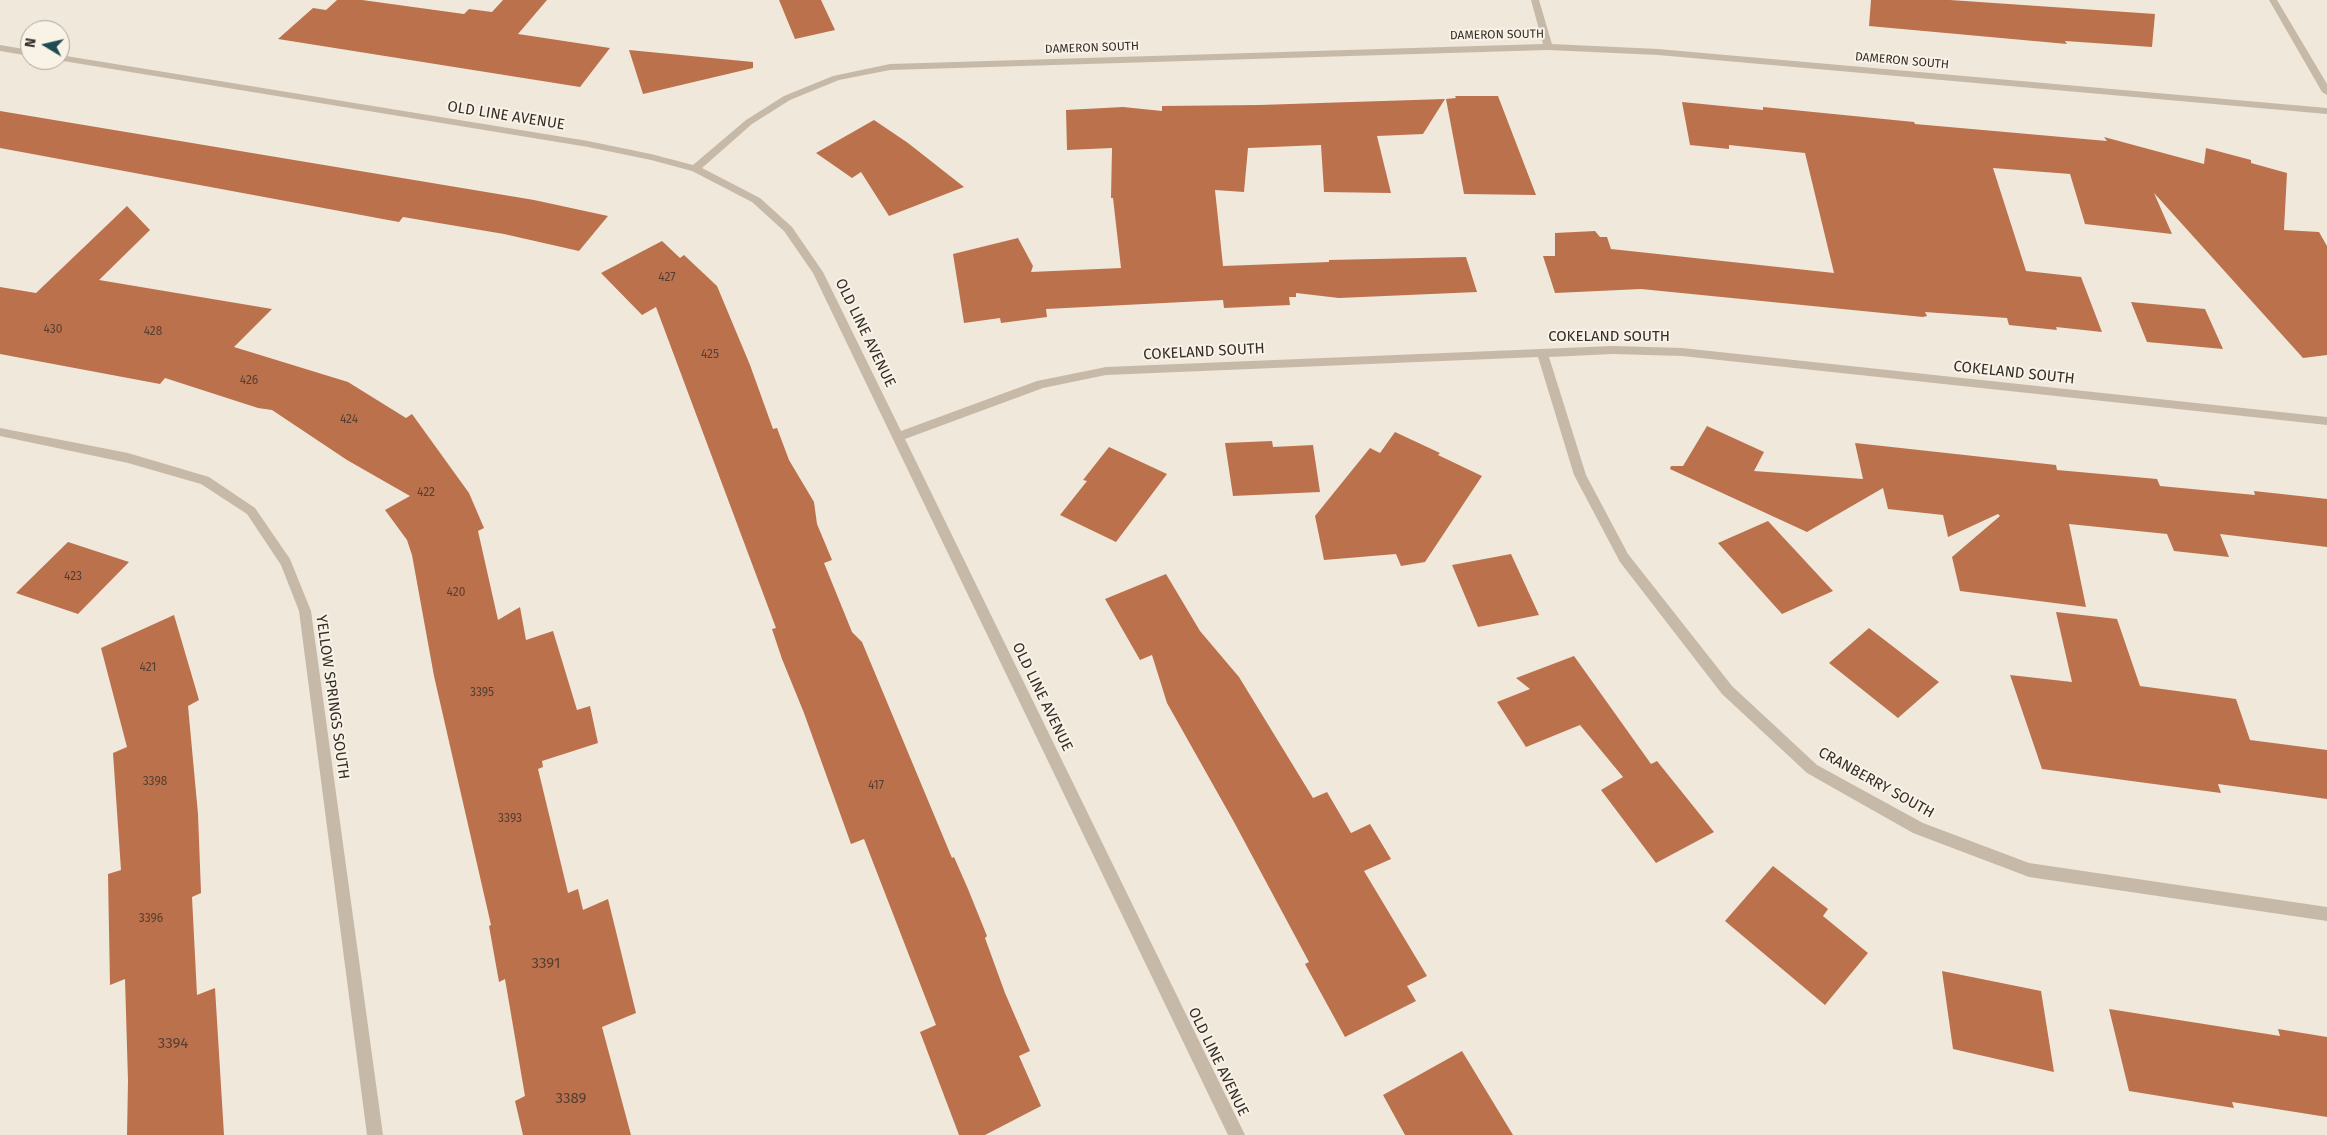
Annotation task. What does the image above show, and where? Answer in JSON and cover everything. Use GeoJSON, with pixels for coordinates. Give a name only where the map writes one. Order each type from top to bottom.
{"type":"FeatureCollection","features":[{"type":"Feature","properties":{"kind":"street"},"geometry":{"type":"LineString","coordinates":[[1535,0],[1548,47]]}},
{"type":"Feature","properties":{"kind":"street"},"geometry":{"type":"LineString","coordinates":[[2272,0],[2327,92]]}},
{"type":"Feature","properties":{"kind":"street","name":"DAMERON SOUTH"},"geometry":{"type":"LineString","coordinates":[[695,169],[749,122],[787,98],[836,78],[890,67],[1548,47],[1658,52],[2327,110]]}},
{"type":"Feature","properties":{"kind":"street"},"geometry":{"type":"LineString","coordinates":[[0,48],[20,51]]}},
{"type":"Feature","properties":{"kind":"street","name":"OLD LINE AVENUE"},"geometry":{"type":"LineString","coordinates":[[70,60],[588,144],[695,169],[756,200],[788,228],[818,272],[1237,1135]]}},
{"type":"Feature","properties":{"kind":"street","name":"COKELAND SOUTH"},"geometry":{"type":"LineString","coordinates":[[898,437],[1040,384],[1106,371],[1613,350],[1682,352],[2327,421]]}},
{"type":"Feature","properties":{"kind":"street","name":"CRANBERRY SOUTH"},"geometry":{"type":"LineString","coordinates":[[1542,352],[1580,475],[1624,558],[1727,690],[1812,769],[1918,828],[2029,870],[2327,914]]}},
{"type":"Feature","properties":{"kind":"street","name":"YELLOW SPRINGS SOUTH"},"geometry":{"type":"LineString","coordinates":[[0,432],[128,458],[205,480],[251,511],[286,563],[305,611],[374,1135]]}},
{"type":"Feature","properties":{"kind":"building"},"geometry":{"type":"Polygon","coordinates":[[[337,0],[362,0],[464,14],[469,9],[492,12],[503,0],[547,0],[518,34],[610,48],[580,87],[278,39],[313,8],[326,10],[337,0]]]}},
{"type":"Feature","properties":{"kind":"building"},"geometry":{"type":"Polygon","coordinates":[[[779,0],[821,0],[835,30],[795,39],[779,0]]]}},
{"type":"Feature","properties":{"kind":"building"},"geometry":{"type":"Polygon","coordinates":[[[1871,0],[1950,0],[2155,14],[2152,47],[2065,41],[2067,44],[1869,26],[1871,0]]]}},
{"type":"Feature","properties":{"kind":"building"},"geometry":{"type":"Polygon","coordinates":[[[629,50],[753,62],[753,68],[643,94],[629,50]]]}},
{"type":"Feature","properties":{"kind":"building"},"geometry":{"type":"Polygon","coordinates":[[[1455,96],[1498,96],[1536,195],[1464,194],[1446,99],[1456,98],[1455,96]]]}},
{"type":"Feature","properties":{"kind":"building"},"geometry":{"type":"Polygon","coordinates":[[[1445,99],[1423,134],[1377,136],[1391,193],[1324,192],[1321,145],[1248,148],[1244,192],[1215,190],[1223,266],[1329,262],[1329,260],[1466,257],[1477,292],[1339,298],[1296,293],[1296,297],[1289,297],[1290,305],[1224,308],[1223,300],[1046,309],[1047,317],[1001,323],[1000,318],[964,323],[953,254],[1018,238],[1033,266],[1031,272],[1121,268],[1113,198],[1111,198],[1112,148],[1067,150],[1066,110],[1123,107],[1162,111],[1162,106],[1445,99]]]}},
{"type":"Feature","properties":{"kind":"building"},"geometry":{"type":"Polygon","coordinates":[[[1682,102],[1763,110],[1763,107],[1914,122],[1915,124],[2107,141],[2104,137],[2204,164],[2206,148],[2251,160],[2251,163],[2287,173],[2284,230],[2319,232],[2327,246],[2327,355],[2303,358],[2154,193],[2172,234],[2085,224],[2070,174],[1993,168],[2026,271],[2081,277],[2102,332],[2056,327],[2057,330],[2009,325],[2007,318],[1925,312],[1927,316],[1923,317],[1641,289],[1555,293],[1543,256],[1555,256],[1555,233],[1595,231],[1600,237],[1607,237],[1611,249],[1834,273],[1805,153],[1729,145],[1729,149],[1690,145],[1682,102]]]}},
{"type":"Feature","properties":{"kind":"building"},"geometry":{"type":"Polygon","coordinates":[[[0,111],[534,200],[608,216],[579,251],[504,234],[403,217],[399,222],[0,148],[0,111]]]}},
{"type":"Feature","properties":{"kind":"building"},"geometry":{"type":"Polygon","coordinates":[[[874,120],[908,143],[964,187],[889,216],[861,172],[852,178],[816,153],[874,120]]]}},
{"type":"Feature","properties":{"kind":"building"},"geometry":{"type":"Polygon","coordinates":[[[127,206],[150,230],[99,280],[272,309],[234,347],[348,382],[406,418],[412,414],[469,493],[484,528],[478,531],[498,620],[520,607],[526,640],[553,631],[577,710],[590,706],[598,743],[542,761],[543,767],[538,769],[568,893],[578,889],[583,910],[608,899],[636,1013],[602,1027],[631,1135],[523,1135],[515,1101],[525,1096],[505,979],[499,982],[489,926],[491,925],[434,676],[412,555],[407,540],[385,510],[410,496],[347,460],[272,410],[258,408],[165,378],[160,384],[0,354],[0,287],[36,293],[127,206]]]}},
{"type":"Feature","properties":{"kind":"building"},"geometry":{"type":"Polygon","coordinates":[[[662,241],[680,258],[684,255],[717,286],[750,365],[773,429],[777,428],[789,460],[814,502],[817,524],[832,560],[824,563],[852,632],[862,642],[952,858],[954,857],[968,889],[987,936],[985,938],[1005,993],[1030,1051],[1019,1056],[1041,1106],[985,1135],[959,1135],[920,1032],[936,1025],[864,839],[851,844],[804,713],[782,659],[772,629],[776,628],[656,307],[642,315],[601,273],[662,241]]]}},
{"type":"Feature","properties":{"kind":"building"},"geometry":{"type":"Polygon","coordinates":[[[2131,302],[2205,309],[2223,349],[2147,342],[2131,302]]]}},
{"type":"Feature","properties":{"kind":"building"},"geometry":{"type":"Polygon","coordinates":[[[1707,426],[1764,452],[1754,471],[1863,479],[1855,443],[2056,465],[2057,470],[2157,479],[2160,486],[2255,495],[2254,491],[2327,499],[2327,547],[2220,534],[2229,557],[2174,551],[2167,534],[2069,524],[2086,607],[1960,591],[1952,557],[2000,516],[1998,514],[1948,537],[1943,515],[1888,509],[1883,488],[1807,532],[1670,469],[1671,466],[1683,466],[1707,426]]]}},
{"type":"Feature","properties":{"kind":"building"},"geometry":{"type":"Polygon","coordinates":[[[1395,432],[1440,453],[1438,455],[1482,476],[1425,562],[1401,566],[1396,554],[1324,560],[1315,516],[1370,448],[1380,453],[1395,432]]]}},
{"type":"Feature","properties":{"kind":"building"},"geometry":{"type":"Polygon","coordinates":[[[1272,441],[1273,447],[1313,445],[1320,492],[1233,496],[1225,443],[1272,441]]]}},
{"type":"Feature","properties":{"kind":"building"},"geometry":{"type":"Polygon","coordinates":[[[1109,447],[1167,474],[1116,542],[1060,515],[1087,481],[1083,480],[1109,447]]]}},
{"type":"Feature","properties":{"kind":"building"},"geometry":{"type":"Polygon","coordinates":[[[1768,521],[1833,591],[1782,614],[1718,543],[1768,521]]]}},
{"type":"Feature","properties":{"kind":"building"},"geometry":{"type":"Polygon","coordinates":[[[68,542],[129,562],[78,614],[16,593],[68,542]]]}},
{"type":"Feature","properties":{"kind":"building"},"geometry":{"type":"Polygon","coordinates":[[[1511,554],[1539,615],[1478,627],[1452,565],[1511,554]]]}},
{"type":"Feature","properties":{"kind":"building"},"geometry":{"type":"Polygon","coordinates":[[[1166,574],[1200,631],[1239,677],[1313,798],[1327,792],[1351,833],[1370,824],[1391,859],[1364,871],[1427,976],[1407,986],[1416,1001],[1345,1037],[1305,964],[1309,962],[1234,822],[1167,703],[1152,655],[1140,660],[1105,599],[1166,574]]]}},
{"type":"Feature","properties":{"kind":"building"},"geometry":{"type":"Polygon","coordinates":[[[2056,612],[2117,619],[2140,686],[2236,699],[2250,740],[2327,750],[2327,799],[2218,784],[2221,793],[2042,769],[2010,675],[2072,682],[2056,612]]]}},
{"type":"Feature","properties":{"kind":"building"},"geometry":{"type":"Polygon","coordinates":[[[174,615],[199,700],[188,706],[198,814],[201,893],[192,897],[197,995],[215,988],[224,1135],[127,1135],[128,1081],[125,979],[110,985],[108,874],[121,870],[113,753],[127,747],[101,648],[174,615]]]}},
{"type":"Feature","properties":{"kind":"building"},"geometry":{"type":"Polygon","coordinates":[[[1869,628],[1939,682],[1898,718],[1829,663],[1869,628]]]}},
{"type":"Feature","properties":{"kind":"building"},"geometry":{"type":"Polygon","coordinates":[[[1574,656],[1651,764],[1657,761],[1714,832],[1656,863],[1601,790],[1623,777],[1580,725],[1526,747],[1497,702],[1530,689],[1516,678],[1574,656]]]}},
{"type":"Feature","properties":{"kind":"building"},"geometry":{"type":"Polygon","coordinates":[[[1773,866],[1828,909],[1823,916],[1868,953],[1825,1005],[1725,921],[1773,866]]]}},
{"type":"Feature","properties":{"kind":"building"},"geometry":{"type":"Polygon","coordinates":[[[1942,971],[2041,991],[2054,1072],[1953,1049],[1942,971]]]}},
{"type":"Feature","properties":{"kind":"building"},"geometry":{"type":"Polygon","coordinates":[[[2109,1009],[2280,1036],[2278,1029],[2327,1037],[2327,1117],[2232,1102],[2234,1108],[2129,1091],[2109,1009]]]}},
{"type":"Feature","properties":{"kind":"building"},"geometry":{"type":"Polygon","coordinates":[[[1462,1051],[1513,1135],[1405,1135],[1383,1095],[1462,1051]]]}}]}
